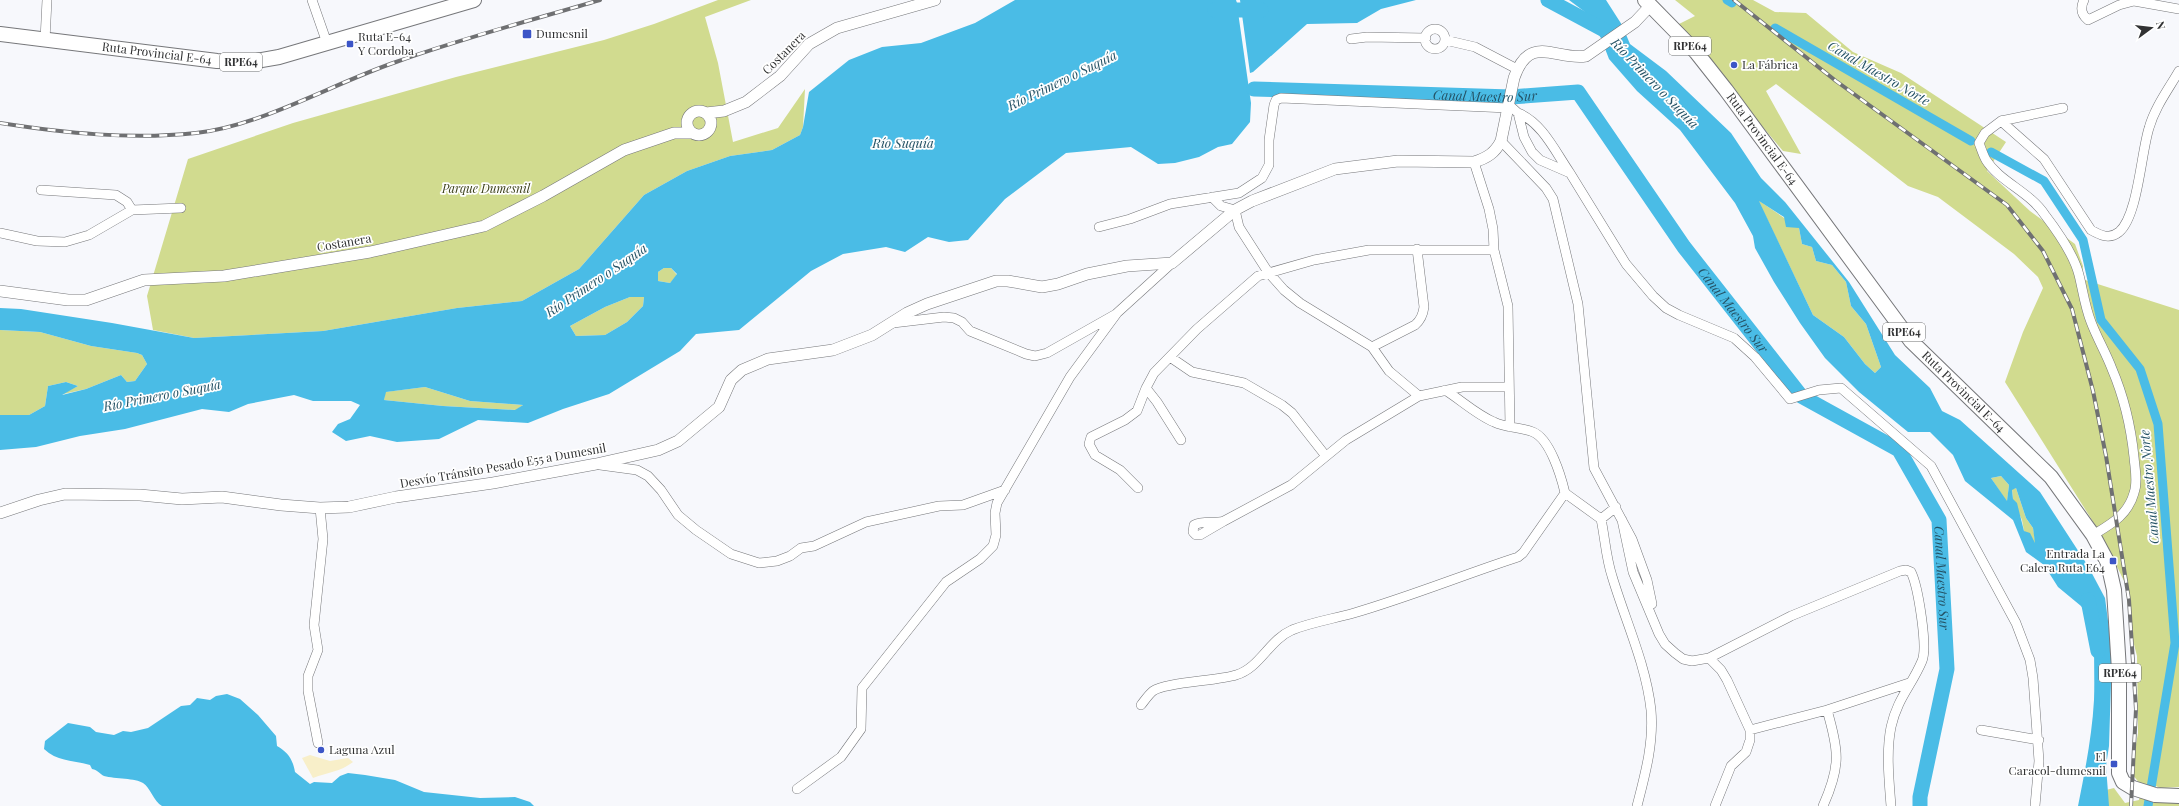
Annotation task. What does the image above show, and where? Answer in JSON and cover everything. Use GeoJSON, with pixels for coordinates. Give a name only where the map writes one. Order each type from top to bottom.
{"type":"FeatureCollection","features":[{"type":"Feature","properties":{"kind":"main road","name":"Ruta Provincial E-64"},"geometry":{"type":"LineString","coordinates":[[0,34],[190,58],[243,62],[267,60],[474,0]]}},
{"type":"Feature","properties":{"kind":"main road","name":"Ruta Provincial E-64"},"geometry":{"type":"LineString","coordinates":[[1648,3],[1696,52],[1731,96],[1911,341],[2051,477],[2093,535],[2108,563],[2114,590],[2120,670],[2119,773],[2123,782],[2133,788],[2155,795],[2179,796]]}},
{"type":"Feature","properties":{"kind":"street"},"geometry":{"type":"LineString","coordinates":[[45,40],[47,0]]}},
{"type":"Feature","properties":{"kind":"street"},"geometry":{"type":"LineString","coordinates":[[312,0],[327,43]]}},
{"type":"Feature","properties":{"kind":"street","name":"Costanera"},"geometry":{"type":"LineString","coordinates":[[674,133],[687,120],[692,112],[700,110],[706,113],[724,111],[746,102],[770,85],[802,50],[817,38],[845,25],[892,14],[935,0]]}},
{"type":"Feature","properties":{"kind":"street"},"geometry":{"type":"LineString","coordinates":[[2084,0],[2081,8],[2083,16],[2088,20],[2119,5],[2134,1],[2179,9]]}},
{"type":"Feature","properties":{"kind":"street"},"geometry":{"type":"LineString","coordinates":[[797,789],[841,757],[861,729],[862,688],[946,582],[980,559],[993,546],[996,535],[996,508],[1005,490],[1070,377],[1117,313],[1172,263],[1235,210],[1268,194],[1347,166],[1398,161],[1474,162],[1491,155],[1497,149],[1501,141],[1512,109],[1517,69],[1530,56],[1541,51],[1549,51],[1577,57],[1590,54],[1635,22],[1648,3]]}},
{"type":"Feature","properties":{"kind":"street"},"geometry":{"type":"LineString","coordinates":[[1436,29],[1444,34],[1445,40],[1442,46],[1436,48],[1430,46],[1426,38],[1428,32],[1436,29]]}},
{"type":"Feature","properties":{"kind":"street"},"geometry":{"type":"LineString","coordinates":[[1350,40],[1367,37],[1426,38]]}},
{"type":"Feature","properties":{"kind":"street"},"geometry":{"type":"LineString","coordinates":[[1445,40],[1475,47],[1517,69]]}},
{"type":"Feature","properties":{"kind":"street"},"geometry":{"type":"LineString","coordinates":[[2002,121],[2044,159],[2091,230],[2103,236],[2108,236],[2120,231],[2130,213],[2149,128],[2155,111],[2179,72]]}},
{"type":"Feature","properties":{"kind":"street"},"geometry":{"type":"LineString","coordinates":[[1099,226],[1130,219],[1170,204],[1239,193],[1262,178],[1269,165],[1269,140],[1274,105],[1276,100],[1281,98],[1512,109],[1530,119],[1570,173],[1626,264],[1666,308],[1734,338],[1744,345],[1790,399],[1819,390],[1841,388],[1931,466],[2016,623],[2025,647],[2033,678],[2039,740],[2035,806]]}},
{"type":"Feature","properties":{"kind":"street"},"geometry":{"type":"LineString","coordinates":[[2063,108],[2002,121],[1985,133],[1979,143],[1985,158],[1992,168],[2033,200],[2045,214],[2072,257],[2079,274],[2083,296],[2091,323],[2113,370],[2128,420],[2136,476],[2135,492],[2125,513],[2093,535]]}},
{"type":"Feature","properties":{"kind":"street"},"geometry":{"type":"LineString","coordinates":[[1512,109],[1524,138],[1532,152],[1540,160],[1570,173]]}},
{"type":"Feature","properties":{"kind":"street","name":"Costanera"},"geometry":{"type":"LineString","coordinates":[[0,291],[68,300],[86,300],[144,280],[224,276],[370,252],[484,226],[543,196],[624,150],[674,133],[692,133],[699,135],[706,133],[711,124],[724,111]]}},
{"type":"Feature","properties":{"kind":"street"},"geometry":{"type":"LineString","coordinates":[[706,113],[710,117],[711,124]]}},
{"type":"Feature","properties":{"kind":"street"},"geometry":{"type":"LineString","coordinates":[[687,120],[688,129],[692,133]]}},
{"type":"Feature","properties":{"kind":"street"},"geometry":{"type":"LineString","coordinates":[[1501,141],[1546,188],[1557,211],[1578,304],[1586,378],[1592,459],[1597,476],[1616,507],[1644,569],[1654,619],[1659,634],[1665,644],[1683,659],[1692,661],[1709,658],[1791,616],[1906,570],[1912,572],[1914,576],[1925,644],[1925,655],[1922,663],[1901,697],[1891,727],[1889,778],[1891,806]]}},
{"type":"Feature","properties":{"kind":"street"},"geometry":{"type":"LineString","coordinates":[[1474,162],[1492,220],[1494,250],[1508,306],[1508,387],[1510,427]]}},
{"type":"Feature","properties":{"kind":"street"},"geometry":{"type":"LineString","coordinates":[[41,190],[116,195],[127,202],[132,210]]}},
{"type":"Feature","properties":{"kind":"street"},"geometry":{"type":"LineString","coordinates":[[1212,197],[1221,206],[1235,210]]}},
{"type":"Feature","properties":{"kind":"street"},"geometry":{"type":"LineString","coordinates":[[0,232],[37,241],[66,242],[90,236],[132,210],[181,208]]}},
{"type":"Feature","properties":{"kind":"street"},"geometry":{"type":"LineString","coordinates":[[1235,210],[1239,227],[1268,272],[1284,290],[1300,303],[1372,347],[1390,371],[1419,396]]}},
{"type":"Feature","properties":{"kind":"street"},"geometry":{"type":"LineString","coordinates":[[1372,347],[1414,325],[1420,320],[1423,314],[1424,307],[1417,249]]}},
{"type":"Feature","properties":{"kind":"street"},"geometry":{"type":"LineString","coordinates":[[1138,488],[1120,470],[1095,455],[1089,444],[1092,437],[1125,420],[1137,411],[1154,373],[1222,306],[1258,276],[1314,260],[1369,250],[1494,250]]}},
{"type":"Feature","properties":{"kind":"street","name":"Desvío Tránsito Pesado E55 a Dumesnil"},"geometry":{"type":"LineString","coordinates":[[0,513],[39,500],[65,494],[134,495],[182,499],[222,497],[320,508],[349,507],[396,497],[493,483],[596,464],[668,447],[719,406],[730,380],[735,374],[752,364],[768,359],[833,350],[872,335],[907,313],[926,304],[996,281],[1008,281],[1042,287],[1058,284],[1087,274],[1127,266],[1172,263]]}},
{"type":"Feature","properties":{"kind":"street"},"geometry":{"type":"LineString","coordinates":[[892,323],[944,317],[954,318],[962,322],[970,331],[1026,354],[1035,356],[1046,353],[1117,313]]}},
{"type":"Feature","properties":{"kind":"street"},"geometry":{"type":"LineString","coordinates":[[1170,357],[1192,372],[1244,383],[1282,405],[1292,412],[1325,455]]}},
{"type":"Feature","properties":{"kind":"street"},"geometry":{"type":"LineString","coordinates":[[1224,521],[1291,485],[1325,455],[1346,440],[1419,396],[1462,387],[1508,387]]}},
{"type":"Feature","properties":{"kind":"street"},"geometry":{"type":"LineString","coordinates":[[1146,388],[1157,402],[1181,440]]}},
{"type":"Feature","properties":{"kind":"street"},"geometry":{"type":"LineString","coordinates":[[1445,390],[1488,419],[1510,427],[1533,432],[1540,436],[1555,462],[1565,493],[1601,519],[1611,575],[1631,630],[1646,684],[1651,712],[1651,745],[1637,806]]}},
{"type":"Feature","properties":{"kind":"street"},"geometry":{"type":"LineString","coordinates":[[596,464],[636,470],[648,476],[661,490],[678,515],[696,530],[731,554],[759,563],[777,561],[790,556],[801,548],[814,546],[866,522],[940,506],[963,505],[1005,490]]}},
{"type":"Feature","properties":{"kind":"street"},"geometry":{"type":"LineString","coordinates":[[1141,705],[1154,691],[1165,686],[1202,682],[1236,675],[1247,671],[1274,642],[1291,630],[1316,622],[1354,613],[1518,557],[1530,545],[1565,493]]}},
{"type":"Feature","properties":{"kind":"street"},"geometry":{"type":"LineString","coordinates":[[1601,519],[1616,507]]}},
{"type":"Feature","properties":{"kind":"street"},"geometry":{"type":"LineString","coordinates":[[318,742],[308,683],[310,668],[318,650],[314,625],[323,539],[320,508]]}},
{"type":"Feature","properties":{"kind":"street"},"geometry":{"type":"LineString","coordinates":[[1709,658],[1721,670],[1727,680],[1750,730],[1749,747],[1732,766],[1715,806]]}},
{"type":"Feature","properties":{"kind":"street"},"geometry":{"type":"LineString","coordinates":[[1750,730],[1827,710],[1909,683]]}},
{"type":"Feature","properties":{"kind":"street"},"geometry":{"type":"LineString","coordinates":[[1823,806],[1832,786],[1837,764],[1836,743],[1827,710]]}},
{"type":"Feature","properties":{"kind":"street"},"geometry":{"type":"LineString","coordinates":[[1981,730],[2039,740]]}},
{"type":"Feature","properties":{"kind":"green space","name":"Parque Dumesnil"},"geometry":{"type":"Polygon","coordinates":[[[718,0],[751,0],[705,17],[718,63],[733,142],[778,128],[805,89],[803,127],[800,135],[772,150],[730,156],[687,171],[644,195],[579,269],[522,301],[457,308],[323,331],[194,338],[153,330],[147,296],[188,159],[293,123],[456,77],[604,40],[654,24],[718,0]]]}},
{"type":"Feature","properties":{"kind":"green space"},"geometry":{"type":"Polygon","coordinates":[[[1675,0],[1753,0],[1775,12],[1806,13],[1853,52],[1901,73],[2006,142],[1987,171],[2030,211],[2075,244],[2083,266],[2082,279],[2179,310],[2179,787],[2160,788],[2152,784],[2151,791],[2179,802],[2179,806],[2103,806],[2102,791],[2114,788],[2125,803],[2139,800],[2142,786],[2131,773],[2138,733],[2137,656],[2130,629],[2126,585],[2102,536],[2005,382],[2023,332],[2043,288],[2038,277],[2014,254],[1938,197],[1908,186],[1776,84],[1766,91],[1801,154],[1783,151],[1677,25],[1695,16],[1675,0]]]}},
{"type":"Feature","properties":{"kind":"green space"},"geometry":{"type":"Polygon","coordinates":[[[1758,200],[1799,228],[1802,244],[1812,247],[1816,261],[1832,265],[1846,282],[1851,306],[1866,324],[1881,367],[1875,373],[1865,364],[1844,337],[1813,315],[1758,200]]]}},
{"type":"Feature","properties":{"kind":"green space"},"geometry":{"type":"Polygon","coordinates":[[[664,268],[671,268],[677,275],[670,283],[658,281],[658,272],[664,268]]]}},
{"type":"Feature","properties":{"kind":"green space"},"geometry":{"type":"Polygon","coordinates":[[[630,297],[644,297],[643,306],[627,322],[605,335],[576,336],[570,326],[605,307],[630,297]]]}},
{"type":"Feature","properties":{"kind":"green space"},"geometry":{"type":"Polygon","coordinates":[[[0,330],[40,332],[91,346],[137,353],[142,355],[147,364],[135,381],[127,382],[121,375],[86,389],[59,395],[78,386],[66,382],[48,386],[45,406],[29,415],[0,415],[0,330]]]}},
{"type":"Feature","properties":{"kind":"green space"},"geometry":{"type":"Polygon","coordinates":[[[425,387],[470,401],[523,405],[516,410],[443,406],[384,400],[385,392],[425,387]]]}},
{"type":"Feature","properties":{"kind":"green space"},"geometry":{"type":"Polygon","coordinates":[[[2001,476],[2009,485],[2007,502],[1991,478],[2001,476]]]}},
{"type":"Feature","properties":{"kind":"green space"},"geometry":{"type":"Polygon","coordinates":[[[2016,488],[2026,518],[2033,528],[2036,545],[2024,531],[2022,520],[2013,500],[2012,489],[2016,488]]]}},
{"type":"Feature","properties":{"kind":"sand"},"geometry":{"type":"Polygon","coordinates":[[[310,755],[330,761],[348,758],[353,762],[339,770],[313,778],[302,758],[310,755]]]}},
{"type":"Feature","properties":{"kind":"water","name":"Río Suquía"},"geometry":{"type":"Polygon","coordinates":[[[1015,0],[1236,0],[1237,3],[1234,4],[1236,12],[1238,12],[1251,103],[1250,122],[1232,144],[1218,147],[1199,157],[1175,163],[1158,164],[1131,147],[1066,153],[1005,199],[968,240],[949,242],[928,237],[905,252],[886,247],[843,254],[811,271],[739,330],[696,334],[680,351],[609,394],[563,409],[528,423],[478,420],[439,439],[397,442],[370,436],[346,441],[332,432],[338,424],[350,419],[360,405],[351,401],[313,401],[294,395],[248,404],[229,412],[202,409],[125,429],[80,436],[36,447],[0,450],[0,415],[29,415],[45,406],[48,386],[66,382],[78,386],[62,395],[86,389],[121,375],[127,382],[135,381],[147,364],[142,355],[137,353],[91,346],[40,332],[0,330],[0,308],[21,309],[112,323],[194,338],[323,331],[457,308],[522,301],[579,269],[644,195],[687,171],[730,156],[772,150],[800,135],[803,127],[809,92],[849,60],[882,47],[921,43],[975,23],[1015,0]],[[664,268],[658,272],[658,281],[670,283],[677,274],[671,268],[664,268]],[[630,297],[605,307],[570,326],[576,336],[605,335],[627,322],[643,306],[644,297],[630,297]],[[425,387],[386,392],[384,400],[443,406],[515,410],[523,405],[470,401],[425,387]]]}},
{"type":"Feature","properties":{"kind":"water"},"geometry":{"type":"Polygon","coordinates":[[[1240,0],[1416,0],[1381,9],[1357,23],[1307,24],[1250,73],[1240,0]]]}},
{"type":"Feature","properties":{"kind":"water"},"geometry":{"type":"Polygon","coordinates":[[[1569,0],[1606,0],[1622,25],[1630,44],[1666,71],[1731,133],[1761,178],[1785,202],[1849,282],[1895,355],[1930,388],[1942,411],[1960,420],[2040,492],[2088,566],[2105,598],[2112,651],[2109,746],[2106,766],[2109,806],[2078,806],[2092,727],[2095,623],[2081,606],[2058,587],[2044,565],[2026,552],[2013,520],[1965,481],[1953,455],[1930,432],[1908,432],[1859,392],[1825,358],[1800,323],[1774,282],[1755,248],[1753,236],[1735,203],[1680,130],[1637,91],[1609,59],[1599,33],[1585,12],[1569,0]],[[1759,201],[1813,315],[1844,337],[1865,364],[1875,373],[1881,367],[1866,324],[1851,306],[1846,282],[1832,265],[1816,261],[1812,247],[1802,244],[1799,228],[1786,227],[1784,217],[1759,201]],[[2001,476],[1991,478],[2007,501],[2009,485],[2001,476]],[[2016,488],[2012,490],[2013,499],[2017,503],[2024,531],[2030,533],[2035,543],[2033,528],[2026,518],[2016,488]]]}},
{"type":"Feature","properties":{"kind":"water","name":"Laguna Azul"},"geometry":{"type":"Polygon","coordinates":[[[227,694],[240,699],[258,715],[276,736],[277,746],[289,757],[295,772],[310,784],[314,782],[332,783],[340,776],[348,773],[395,780],[424,792],[480,798],[515,797],[530,802],[534,806],[162,806],[148,788],[140,781],[104,776],[92,769],[90,765],[60,758],[44,749],[45,741],[68,723],[90,727],[96,732],[114,735],[123,731],[131,732],[148,728],[181,706],[190,705],[197,698],[210,700],[216,696],[227,694]]]}},
{"type":"Feature","properties":{"kind":"waterway","name":"Río Primero o Suquía"},"geometry":{"type":"LineString","coordinates":[[1548,0],[1604,30],[1609,35]]}},
{"type":"Feature","properties":{"kind":"waterway","name":"Canal Maestro Norte"},"geometry":{"type":"LineString","coordinates":[[1727,0],[1732,3]]}},
{"type":"Feature","properties":{"kind":"waterway","name":"Río Primero o Suquía"},"geometry":{"type":"LineString","coordinates":[[1215,10],[1261,10]]}},
{"type":"Feature","properties":{"kind":"waterway","name":"Canal Maestro Norte"},"geometry":{"type":"LineString","coordinates":[[1775,28],[1971,141]]}},
{"type":"Feature","properties":{"kind":"waterway","name":"Canal Maestro Sur"},"geometry":{"type":"LineString","coordinates":[[1254,89],[1511,97],[1578,92],[1684,247],[1801,396],[1899,450],[1939,520],[1947,669],[1920,797],[1920,806]]}},
{"type":"Feature","properties":{"kind":"waterway","name":"Canal Maestro Norte"},"geometry":{"type":"LineString","coordinates":[[1991,152],[2044,181],[2083,240],[2101,320],[2140,369],[2158,424],[2175,643],[2148,806]]}},
{"type":"Feature","properties":{"kind":"waterway","name":"Río Primero o Suquía"},"geometry":{"type":"LineString","coordinates":[[2088,600],[2098,651]]}},
{"type":"Feature","properties":{"kind":"railway"},"geometry":{"type":"LineString","coordinates":[[0,123],[49,130],[122,136],[171,135],[221,129],[271,113],[372,71],[421,53],[600,0]]}},
{"type":"Feature","properties":{"kind":"railway"},"geometry":{"type":"LineString","coordinates":[[1734,0],[1836,81],[2007,205],[2043,251],[2072,309],[2093,391],[2106,456],[2129,600],[2136,709],[2131,806]]}},
{"type":"Feature","properties":{"kind":"place","name":"Dumesnil"},"geometry":{"type":"Point","coordinates":[527,34]}},
{"type":"Feature","properties":{"kind":"place","name":"Ruta E-64 Y Cordoba"},"geometry":{"type":"Point","coordinates":[350,44]}},
{"type":"Feature","properties":{"kind":"place","name":"La Fábrica"},"geometry":{"type":"Point","coordinates":[1734,65]}},
{"type":"Feature","properties":{"kind":"place","name":"Entrada La Calera Ruta E64"},"geometry":{"type":"Point","coordinates":[2113,561]}},
{"type":"Feature","properties":{"kind":"place","name":"Laguna Azul"},"geometry":{"type":"Point","coordinates":[321,750]}},
{"type":"Feature","properties":{"kind":"place","name":"El Caracol-dumesnil"},"geometry":{"type":"Point","coordinates":[2114,764]}}]}
